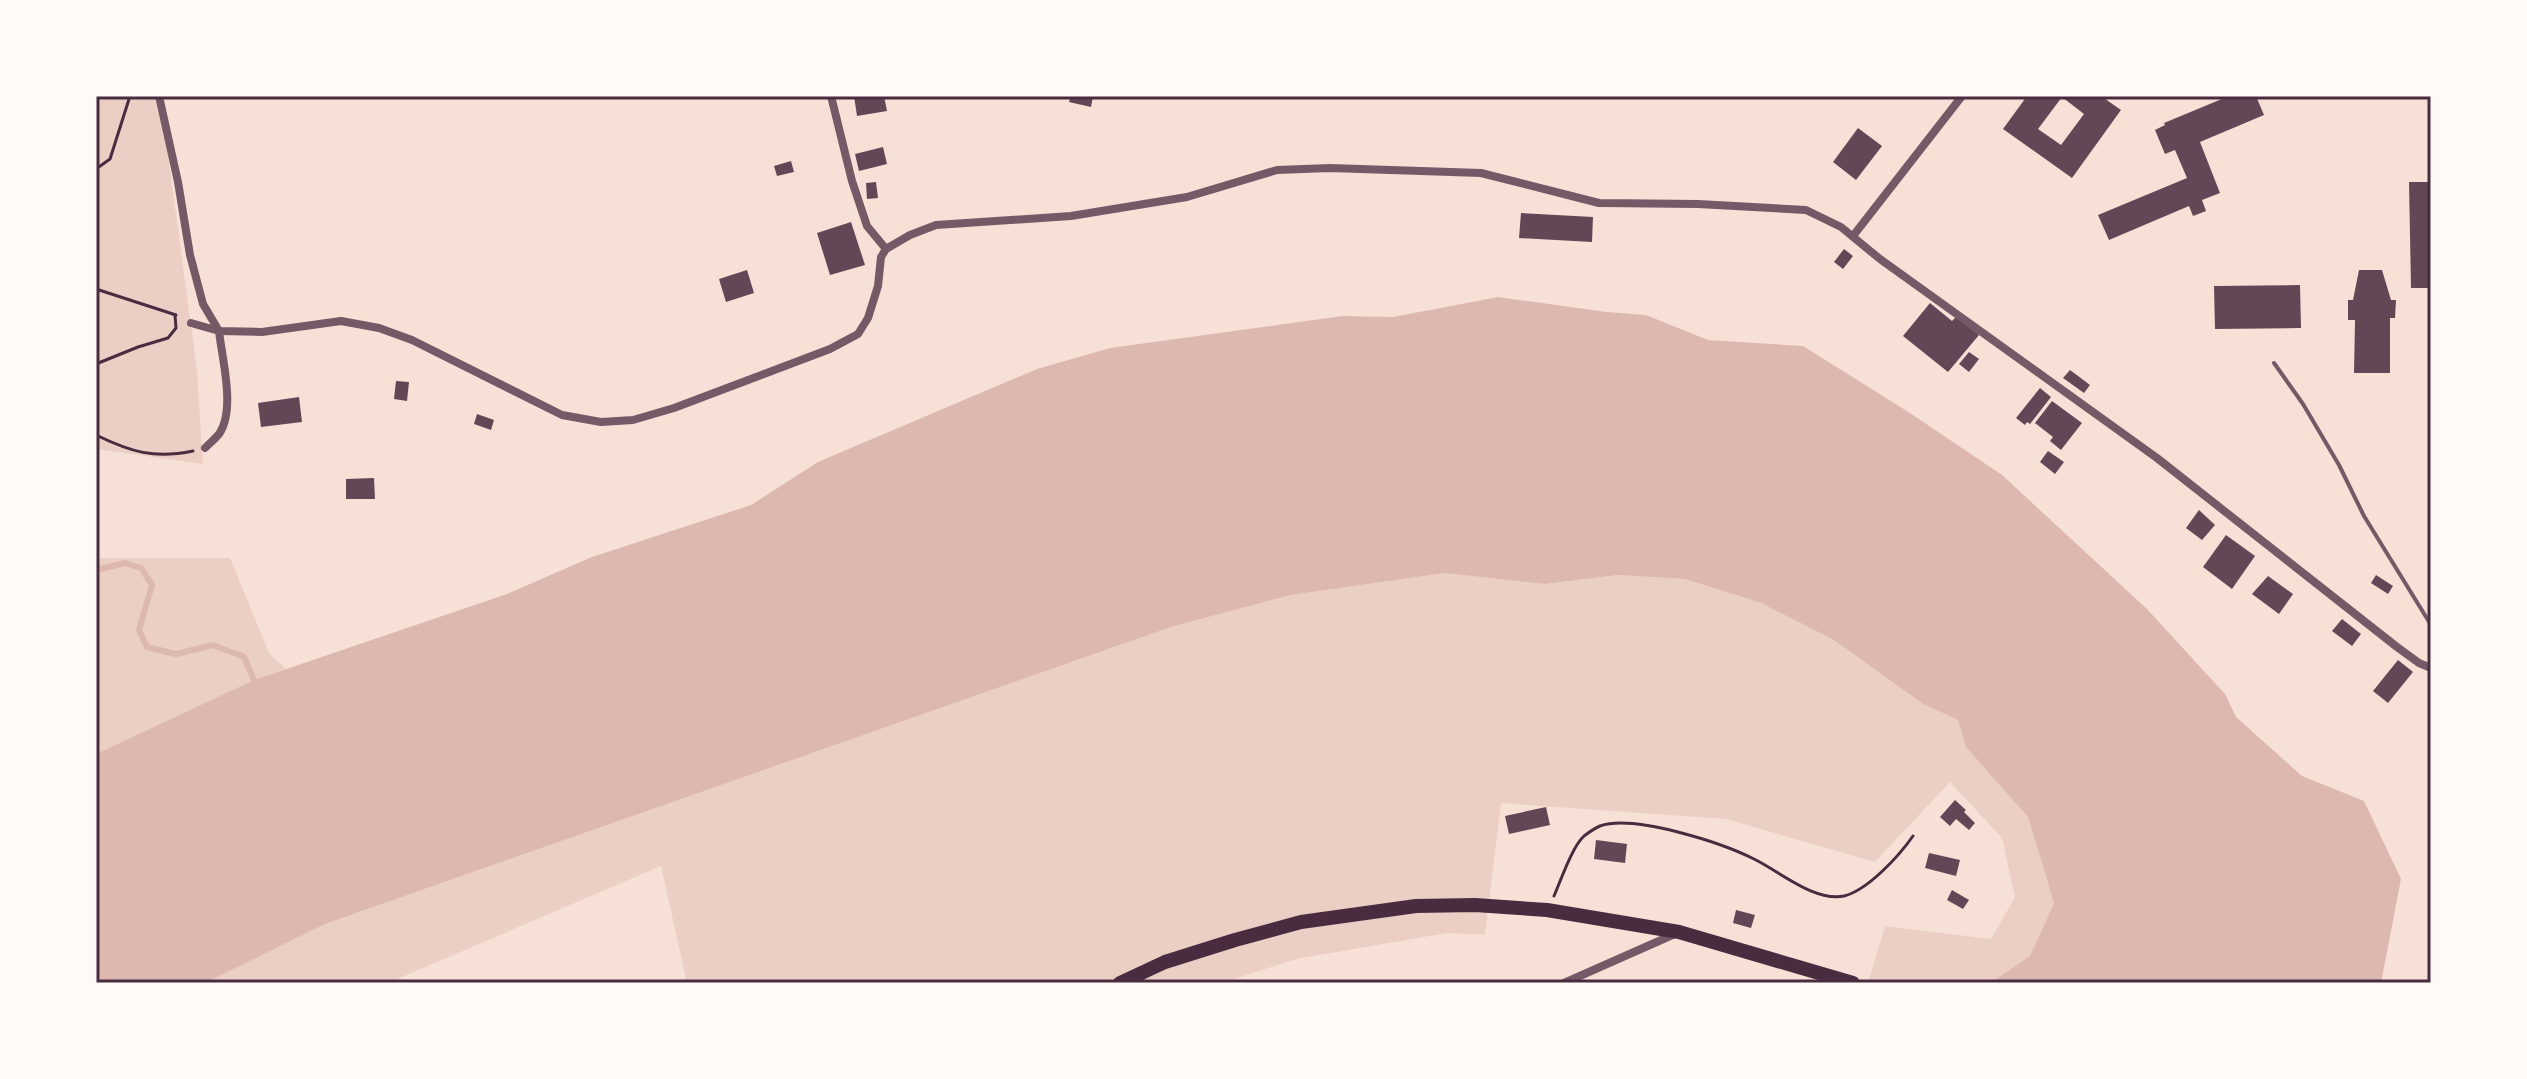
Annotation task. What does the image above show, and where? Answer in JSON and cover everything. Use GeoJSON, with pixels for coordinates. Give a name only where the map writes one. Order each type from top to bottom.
{"type":"FeatureCollection","features":[{"type":"Feature","properties":{"kind":"main road"},"geometry":{"type":"LineString","coordinates":[[1120,983],[1165,962],[1301,922],[1416,906],[1475,905],[1547,910],[1679,932],[1853,983]]}},
{"type":"Feature","properties":{"kind":"street"},"geometry":{"type":"LineString","coordinates":[[159,96],[190,255],[203,304],[219,331],[226,382],[227,414],[220,432],[205,448]]}},
{"type":"Feature","properties":{"kind":"street"},"geometry":{"type":"LineString","coordinates":[[831,96],[852,181],[867,226],[886,249]]}},
{"type":"Feature","properties":{"kind":"street"},"geometry":{"type":"LineString","coordinates":[[1853,236],[1962,96]]}},
{"type":"Feature","properties":{"kind":"street"},"geometry":{"type":"LineString","coordinates":[[191,323],[219,331],[262,332],[341,321],[379,328],[412,340],[562,415],[601,422],[633,420],[674,408],[830,349],[858,334],[868,318],[878,286],[881,257],[886,249],[936,225],[1071,216],[1187,197],[1277,170],[1330,168],[1481,173],[1599,203],[1806,210],[1841,227],[1880,259],[2157,458],[2397,647],[2431,668]]}},
{"type":"Feature","properties":{"kind":"street"},"geometry":{"type":"LineString","coordinates":[[1564,983],[1679,932]]}},
{"type":"Feature","properties":{"kind":"lane"},"geometry":{"type":"LineString","coordinates":[[2274,363],[2303,404],[2339,465],[2364,516],[2431,625]]}},
{"type":"Feature","properties":{"kind":"path"},"geometry":{"type":"LineString","coordinates":[[96,169],[110,159],[130,96]]}},
{"type":"Feature","properties":{"kind":"path"},"geometry":{"type":"LineString","coordinates":[[96,289],[191,323]]}},
{"type":"Feature","properties":{"kind":"path"},"geometry":{"type":"LineString","coordinates":[[96,364],[168,338],[176,328],[175,315]]}},
{"type":"Feature","properties":{"kind":"path"},"geometry":{"type":"LineString","coordinates":[[96,435],[128,451],[162,455],[205,448]]}},
{"type":"Feature","properties":{"kind":"path"},"geometry":{"type":"LineString","coordinates":[[1547,910],[1581,838],[1599,826],[1620,823],[1710,841],[1754,859],[1799,886],[1826,896],[1843,896],[1861,888],[1901,852],[1913,836]]}},
{"type":"Feature","properties":{"kind":"shaded area"},"geometry":{"type":"Polygon","coordinates":[[[96,96],[160,96],[197,370],[203,464],[96,449],[96,96]]]}},
{"type":"Feature","properties":{"kind":"shaded area"},"geometry":{"type":"Polygon","coordinates":[[[1498,297],[1646,315],[1708,340],[1803,346],[2002,475],[2147,609],[2225,694],[2236,717],[2302,776],[2364,801],[2401,879],[2381,983],[1990,983],[2030,956],[2054,903],[2028,817],[1966,747],[1958,720],[1923,704],[1834,640],[1761,603],[1685,579],[1618,575],[1545,584],[1445,573],[1291,595],[1171,627],[325,924],[205,983],[96,983],[96,754],[254,680],[507,594],[592,557],[751,505],[818,462],[1037,369],[1110,348],[1343,316],[1393,317],[1498,297]]]}},
{"type":"Feature","properties":{"kind":"shaded area"},"geometry":{"type":"Polygon","coordinates":[[[96,558],[230,558],[269,653],[286,669],[254,680],[96,754],[96,558]]]}},
{"type":"Feature","properties":{"kind":"shaded area"},"geometry":{"type":"Polygon","coordinates":[[[1445,573],[1545,584],[1618,575],[1685,579],[1761,603],[1834,640],[1923,704],[1958,720],[1966,747],[2028,817],[2054,903],[2030,956],[1990,983],[1868,983],[1885,926],[1991,939],[2015,897],[2002,838],[1950,782],[1875,862],[1726,819],[1501,803],[1485,935],[1447,933],[1296,959],[1222,983],[687,983],[661,866],[388,983],[205,983],[325,924],[1171,627],[1291,595],[1445,573]]]}},
{"type":"Feature","properties":{"kind":"building"},"geometry":{"type":"Polygon","coordinates":[[[854,96],[884,96],[887,111],[857,116],[854,96]]]}},
{"type":"Feature","properties":{"kind":"building"},"geometry":{"type":"Polygon","coordinates":[[[1071,96],[1093,96],[1091,107],[1069,102],[1071,96]]]}},
{"type":"Feature","properties":{"kind":"building"},"geometry":{"type":"Polygon","coordinates":[[[2027,96],[2101,96],[2121,110],[2072,178],[2003,129],[2027,96]],[[2062,97],[2038,129],[2061,145],[2084,114],[2062,97]]]}},
{"type":"Feature","properties":{"kind":"building"},"geometry":{"type":"Polygon","coordinates":[[[2229,96],[2256,96],[2264,115],[2200,142],[2220,193],[2202,200],[2206,211],[2193,216],[2189,206],[2109,240],[2098,215],[2187,178],[2175,150],[2165,154],[2155,130],[2164,123],[2229,96]]]}},
{"type":"Feature","properties":{"kind":"building"},"geometry":{"type":"Polygon","coordinates":[[[1858,128],[1882,146],[1856,180],[1833,162],[1858,128]]]}},
{"type":"Feature","properties":{"kind":"building"},"geometry":{"type":"Polygon","coordinates":[[[883,147],[887,164],[859,171],[855,154],[883,147]]]}},
{"type":"Feature","properties":{"kind":"building"},"geometry":{"type":"Polygon","coordinates":[[[791,161],[794,172],[777,176],[774,166],[791,161]]]}},
{"type":"Feature","properties":{"kind":"building"},"geometry":{"type":"Polygon","coordinates":[[[876,182],[878,198],[867,199],[866,183],[876,182]]]}},
{"type":"Feature","properties":{"kind":"building"},"geometry":{"type":"Polygon","coordinates":[[[2409,182],[2431,182],[2431,288],[2411,288],[2409,182]]]}},
{"type":"Feature","properties":{"kind":"building"},"geometry":{"type":"Polygon","coordinates":[[[1521,213],[1593,217],[1592,242],[1519,238],[1521,213]]]}},
{"type":"Feature","properties":{"kind":"building"},"geometry":{"type":"Polygon","coordinates":[[[851,222],[865,265],[830,275],[817,233],[851,222]]]}},
{"type":"Feature","properties":{"kind":"building"},"geometry":{"type":"Polygon","coordinates":[[[1844,249],[1853,256],[1843,269],[1834,262],[1844,249]]]}},
{"type":"Feature","properties":{"kind":"building"},"geometry":{"type":"Polygon","coordinates":[[[747,270],[754,293],[726,302],[719,279],[747,270]]]}},
{"type":"Feature","properties":{"kind":"building"},"geometry":{"type":"Polygon","coordinates":[[[2359,270],[2382,270],[2391,300],[2396,300],[2395,318],[2390,318],[2390,373],[2354,373],[2355,320],[2348,320],[2348,300],[2353,300],[2359,270]]]}},
{"type":"Feature","properties":{"kind":"building"},"geometry":{"type":"Polygon","coordinates":[[[2300,285],[2301,328],[2215,329],[2214,286],[2300,285]]]}},
{"type":"Feature","properties":{"kind":"building"},"geometry":{"type":"Polygon","coordinates":[[[1930,303],[1952,321],[1956,317],[1979,335],[1948,372],[1903,336],[1930,303]]]}},
{"type":"Feature","properties":{"kind":"building"},"geometry":{"type":"Polygon","coordinates":[[[1969,352],[1979,359],[1969,372],[1959,364],[1969,352]]]}},
{"type":"Feature","properties":{"kind":"building"},"geometry":{"type":"Polygon","coordinates":[[[2070,370],[2090,385],[2084,393],[2063,378],[2070,370]]]}},
{"type":"Feature","properties":{"kind":"building"},"geometry":{"type":"Polygon","coordinates":[[[396,381],[409,382],[407,401],[394,399],[396,381]]]}},
{"type":"Feature","properties":{"kind":"building"},"geometry":{"type":"Polygon","coordinates":[[[2040,388],[2051,397],[2030,424],[2027,422],[2025,425],[2016,418],[2040,388]]]}},
{"type":"Feature","properties":{"kind":"building"},"geometry":{"type":"Polygon","coordinates":[[[299,397],[302,422],[261,427],[258,403],[299,397]]]}},
{"type":"Feature","properties":{"kind":"building"},"geometry":{"type":"Polygon","coordinates":[[[2052,401],[2082,423],[2061,450],[2050,441],[2053,437],[2035,423],[2052,401]]]}},
{"type":"Feature","properties":{"kind":"building"},"geometry":{"type":"Polygon","coordinates":[[[477,414],[494,420],[491,430],[474,424],[477,414]]]}},
{"type":"Feature","properties":{"kind":"building"},"geometry":{"type":"Polygon","coordinates":[[[2048,451],[2064,462],[2055,474],[2040,462],[2048,451]]]}},
{"type":"Feature","properties":{"kind":"building"},"geometry":{"type":"Polygon","coordinates":[[[374,478],[375,499],[346,499],[346,479],[374,478]]]}},
{"type":"Feature","properties":{"kind":"building"},"geometry":{"type":"Polygon","coordinates":[[[2199,510],[2215,525],[2202,540],[2186,528],[2199,510]]]}},
{"type":"Feature","properties":{"kind":"building"},"geometry":{"type":"Polygon","coordinates":[[[2226,535],[2255,556],[2232,589],[2203,567],[2226,535]]]}},
{"type":"Feature","properties":{"kind":"building"},"geometry":{"type":"Polygon","coordinates":[[[2376,575],[2393,586],[2388,594],[2371,583],[2376,575]]]}},
{"type":"Feature","properties":{"kind":"building"},"geometry":{"type":"Polygon","coordinates":[[[2268,576],[2293,594],[2279,614],[2252,594],[2268,576]]]}},
{"type":"Feature","properties":{"kind":"building"},"geometry":{"type":"Polygon","coordinates":[[[2342,619],[2361,634],[2352,646],[2332,631],[2342,619]]]}},
{"type":"Feature","properties":{"kind":"building"},"geometry":{"type":"Polygon","coordinates":[[[2398,660],[2413,672],[2388,703],[2373,691],[2398,660]]]}},
{"type":"Feature","properties":{"kind":"building"},"geometry":{"type":"Polygon","coordinates":[[[1955,800],[1975,823],[1969,830],[1956,819],[1950,826],[1940,817],[1955,800]]]}},
{"type":"Feature","properties":{"kind":"building"},"geometry":{"type":"Polygon","coordinates":[[[1546,807],[1550,825],[1509,834],[1505,816],[1546,807]]]}},
{"type":"Feature","properties":{"kind":"building"},"geometry":{"type":"Polygon","coordinates":[[[1596,840],[1627,844],[1625,863],[1594,859],[1596,840]]]}},
{"type":"Feature","properties":{"kind":"building"},"geometry":{"type":"Polygon","coordinates":[[[1929,853],[1960,860],[1956,876],[1925,868],[1929,853]]]}},
{"type":"Feature","properties":{"kind":"building"},"geometry":{"type":"Polygon","coordinates":[[[1952,890],[1969,900],[1963,909],[1947,900],[1952,890]]]}},
{"type":"Feature","properties":{"kind":"building"},"geometry":{"type":"Polygon","coordinates":[[[1736,910],[1755,915],[1751,928],[1733,923],[1736,910]]]}},
{"type":"Feature","properties":{"kind":"waterway"},"geometry":{"type":"LineString","coordinates":[[96,570],[125,563],[141,568],[152,585],[139,630],[147,647],[176,654],[213,645],[244,657],[258,684]]}}]}
